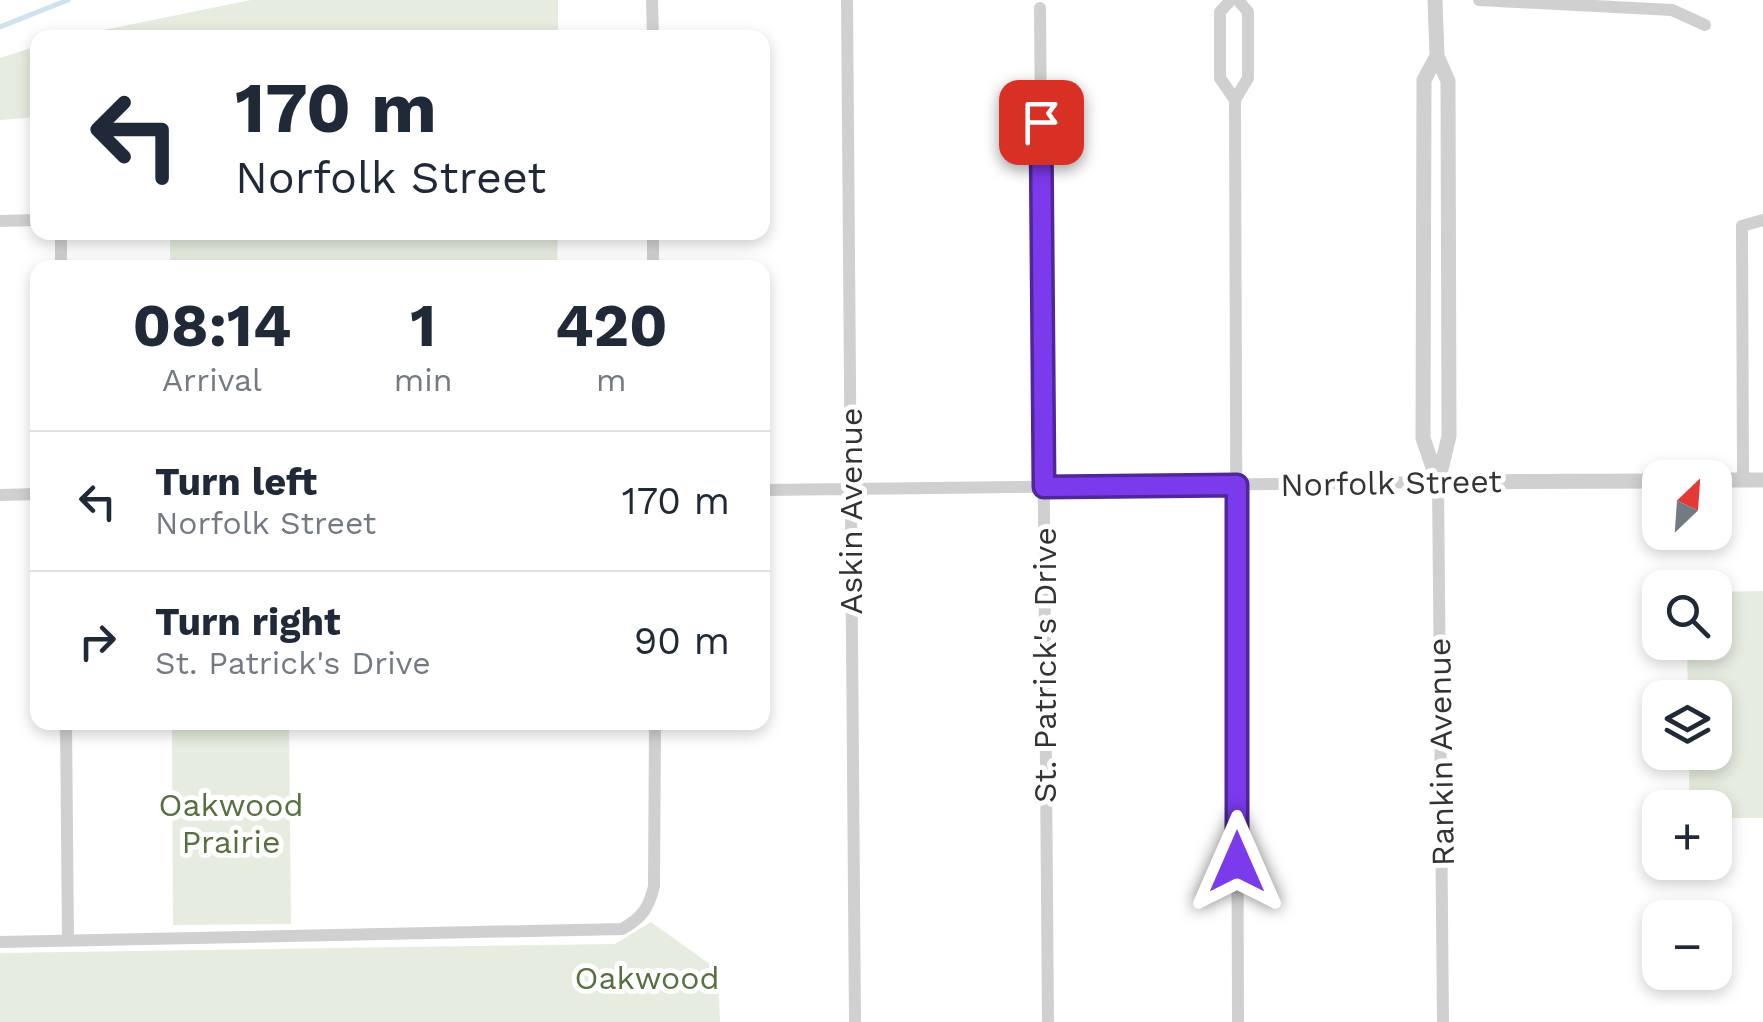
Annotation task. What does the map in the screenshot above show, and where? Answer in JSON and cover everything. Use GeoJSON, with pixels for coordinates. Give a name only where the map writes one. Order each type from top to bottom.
{"type":"FeatureCollection","features":[{"type":"Feature","properties":{"kind":"street"},"geometry":{"type":"LineString","coordinates":[[652,0],[652,30]]}},
{"type":"Feature","properties":{"kind":"street","name":"Askin Avenue"},"geometry":{"type":"LineString","coordinates":[[847,0],[855,1022]]}},
{"type":"Feature","properties":{"kind":"street"},"geometry":{"type":"LineString","coordinates":[[1235,100],[1220,78],[1220,12],[1234,0],[1248,12],[1248,78],[1235,100],[1238,1022]]}},
{"type":"Feature","properties":{"kind":"street","name":"Rankin Avenue"},"geometry":{"type":"LineString","coordinates":[[1436,0],[1437,56],[1448,80],[1449,436],[1438,482],[1443,1022]]}},
{"type":"Feature","properties":{"kind":"street"},"geometry":{"type":"LineString","coordinates":[[1479,0],[1672,10],[1705,25]]}},
{"type":"Feature","properties":{"kind":"street","name":"St. Patrick's Drive"},"geometry":{"type":"LineString","coordinates":[[1040,8],[1048,1022]]}},
{"type":"Feature","properties":{"kind":"street","name":"Rankin Avenue"},"geometry":{"type":"LineString","coordinates":[[1437,56],[1424,80],[1423,438],[1438,482]]}},
{"type":"Feature","properties":{"kind":"street"},"geometry":{"type":"LineString","coordinates":[[0,221],[30,220]]}},
{"type":"Feature","properties":{"kind":"street"},"geometry":{"type":"LineString","coordinates":[[1743,480],[1742,226],[1763,220]]}},
{"type":"Feature","properties":{"kind":"street","name":"Norfolk Street"},"geometry":{"type":"LineString","coordinates":[[770,490],[1642,480]]}},
{"type":"Feature","properties":{"kind":"street"},"geometry":{"type":"LineString","coordinates":[[1732,480],[1763,480]]}},
{"type":"Feature","properties":{"kind":"street"},"geometry":{"type":"LineString","coordinates":[[0,495],[30,494]]}},
{"type":"Feature","properties":{"kind":"street"},"geometry":{"type":"LineString","coordinates":[[66,730],[68,940]]}},
{"type":"Feature","properties":{"kind":"street"},"geometry":{"type":"LineString","coordinates":[[0,942],[622,929],[638,920],[650,906],[654,886],[655,730]]}},
{"type":"Feature","properties":{"kind":"green space"},"geometry":{"type":"Polygon","coordinates":[[[251,0],[558,0],[558,30],[103,30],[251,0]]]}},
{"type":"Feature","properties":{"kind":"green space"},"geometry":{"type":"Polygon","coordinates":[[[30,48],[30,117],[0,120],[0,58],[30,48]]]}},
{"type":"Feature","properties":{"kind":"green space"},"geometry":{"type":"Polygon","coordinates":[[[170,240],[558,240],[557,260],[170,260],[170,240]]]}},
{"type":"Feature","properties":{"kind":"green space"},"geometry":{"type":"Polygon","coordinates":[[[1763,591],[1763,818],[1732,818],[1732,790],[1689,790],[1689,770],[1732,770],[1732,680],[1688,680],[1687,660],[1732,660],[1732,592],[1763,591]]]}},
{"type":"Feature","properties":{"kind":"green space","name":"Oakwood Prairie"},"geometry":{"type":"Polygon","coordinates":[[[172,730],[289,730],[291,924],[173,925],[172,730]]]}},
{"type":"Feature","properties":{"kind":"green space","name":"Oakwood"},"geometry":{"type":"Polygon","coordinates":[[[651,922],[718,970],[720,1022],[0,1022],[0,953],[615,944],[651,922]]]}},
{"type":"Feature","properties":{"kind":"waterway"},"geometry":{"type":"LineString","coordinates":[[0,27],[68,0]]}},
{"type":"Feature","properties":{"kind":"route"},"geometry":{"type":"LineString","coordinates":[[1041,122],[1044,487],[1237,485],[1237,862]]}}]}
